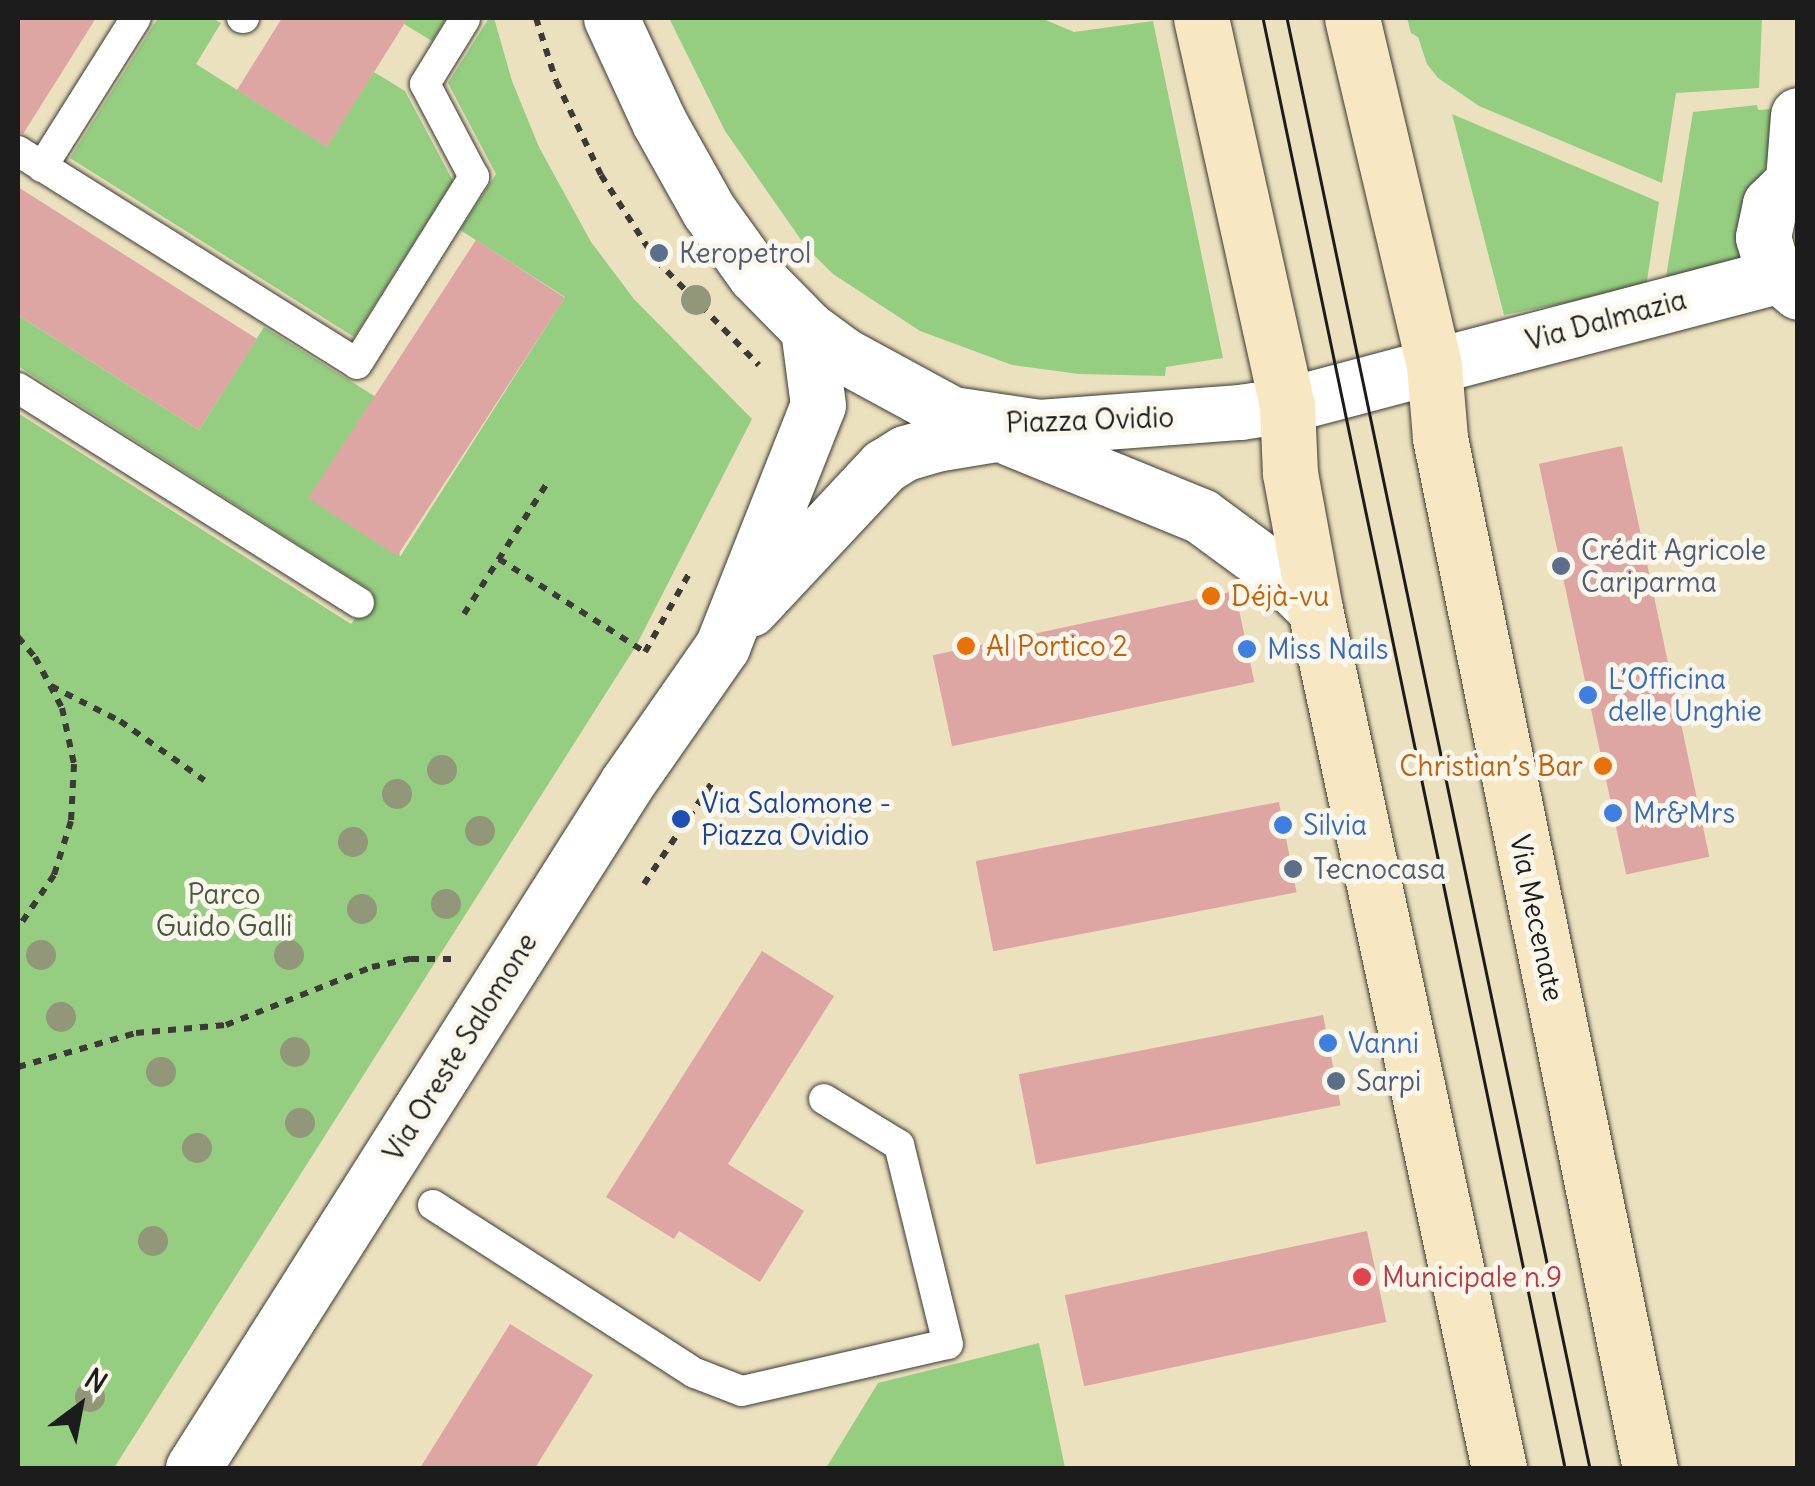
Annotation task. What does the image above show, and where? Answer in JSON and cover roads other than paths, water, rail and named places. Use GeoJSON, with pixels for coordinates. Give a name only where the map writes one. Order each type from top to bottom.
{"type":"FeatureCollection","features":[{"type":"Feature","properties":{"kind":"main road"},"geometry":{"type":"LineString","coordinates":[[1201,18],[1287,405],[1290,473],[1315,609],[1499,1468]]}},
{"type":"Feature","properties":{"kind":"main road"},"geometry":{"type":"LineString","coordinates":[[1352,18],[1434,366]]}},
{"type":"Feature","properties":{"kind":"main road","name":"Via Mecenate"},"geometry":{"type":"LineString","coordinates":[[1434,366],[1440,438],[1650,1468]]}},
{"type":"Feature","properties":{"kind":"street","name":"Piazza Ovidio"},"geometry":{"type":"LineString","coordinates":[[611,18],[659,122],[710,210],[755,276],[808,328],[875,376],[996,425],[1134,423],[1287,405],[1434,366]]}},
{"type":"Feature","properties":{"kind":"street"},"geometry":{"type":"LineString","coordinates":[[1788,284],[1766,254],[1763,229],[1770,204],[1795,178],[1798,116]]}},
{"type":"Feature","properties":{"kind":"street","name":"Via Dalmazia"},"geometry":{"type":"LineString","coordinates":[[1434,366],[1788,284]]}},
{"type":"Feature","properties":{"kind":"street","name":"Via Oreste Salomone"},"geometry":{"type":"LineString","coordinates":[[731,629],[818,406],[808,328]]}},
{"type":"Feature","properties":{"kind":"street","name":"Via Oreste Salomone"},"geometry":{"type":"LineString","coordinates":[[193,1468],[616,800],[731,629],[884,466],[920,448],[996,425]]}},
{"type":"Feature","properties":{"kind":"street"},"geometry":{"type":"LineString","coordinates":[[996,425],[1201,516],[1276,571],[1315,609]]}},
{"type":"Feature","properties":{"kind":"lane"},"geometry":{"type":"LineString","coordinates":[[136,18],[30,159],[357,364],[474,177],[424,84],[466,19]]}},
{"type":"Feature","properties":{"kind":"lane"},"geometry":{"type":"LineString","coordinates":[[18,388],[359,603]]}},
{"type":"Feature","properties":{"kind":"lane"},"geometry":{"type":"LineString","coordinates":[[433,1205],[695,1372],[730,1388],[764,1389],[948,1344],[898,1145],[824,1098]]}},
{"type":"Feature","properties":{"kind":"tram line"},"geometry":{"type":"LineString","coordinates":[[1263,18],[1565,1468]]}},
{"type":"Feature","properties":{"kind":"tram line"},"geometry":{"type":"LineString","coordinates":[[1287,18],[1590,1468]]}},
{"type":"Feature","properties":{"kind":"place","name":"Keropetrol"},"geometry":{"type":"Point","coordinates":[659,253]}},
{"type":"Feature","properties":{"kind":"place","name":"Crédit Agricole Cariparma"},"geometry":{"type":"Point","coordinates":[1561,566]}},
{"type":"Feature","properties":{"kind":"place","name":"Déjà-vu"},"geometry":{"type":"Point","coordinates":[1211,596]}},
{"type":"Feature","properties":{"kind":"place","name":"Al Portico 2"},"geometry":{"type":"Point","coordinates":[966,646]}},
{"type":"Feature","properties":{"kind":"place","name":"Miss Nails"},"geometry":{"type":"Point","coordinates":[1247,649]}},
{"type":"Feature","properties":{"kind":"place","name":"L’Officina delle Unghie"},"geometry":{"type":"Point","coordinates":[1588,695]}},
{"type":"Feature","properties":{"kind":"place","name":"Christian’s Bar"},"geometry":{"type":"Point","coordinates":[1603,766]}},
{"type":"Feature","properties":{"kind":"place","name":"Mr&Mrs"},"geometry":{"type":"Point","coordinates":[1613,813]}},
{"type":"Feature","properties":{"kind":"place","name":"Via Salomone - Piazza Ovidio"},"geometry":{"type":"Point","coordinates":[681,819]}},
{"type":"Feature","properties":{"kind":"place","name":"Silvia"},"geometry":{"type":"Point","coordinates":[1283,825]}},
{"type":"Feature","properties":{"kind":"place","name":"Tecnocasa"},"geometry":{"type":"Point","coordinates":[1293,869]}},
{"type":"Feature","properties":{"kind":"place","name":"Vanni"},"geometry":{"type":"Point","coordinates":[1328,1043]}},
{"type":"Feature","properties":{"kind":"place","name":"Sarpi"},"geometry":{"type":"Point","coordinates":[1336,1081]}},
{"type":"Feature","properties":{"kind":"place","name":"Municipale n.9"},"geometry":{"type":"Point","coordinates":[1362,1277]}},
{"type":"Feature","properties":{"kind":"park label","name":"Parco Guido Galli"},"geometry":{"type":"Point","coordinates":[224,910]}}]}
